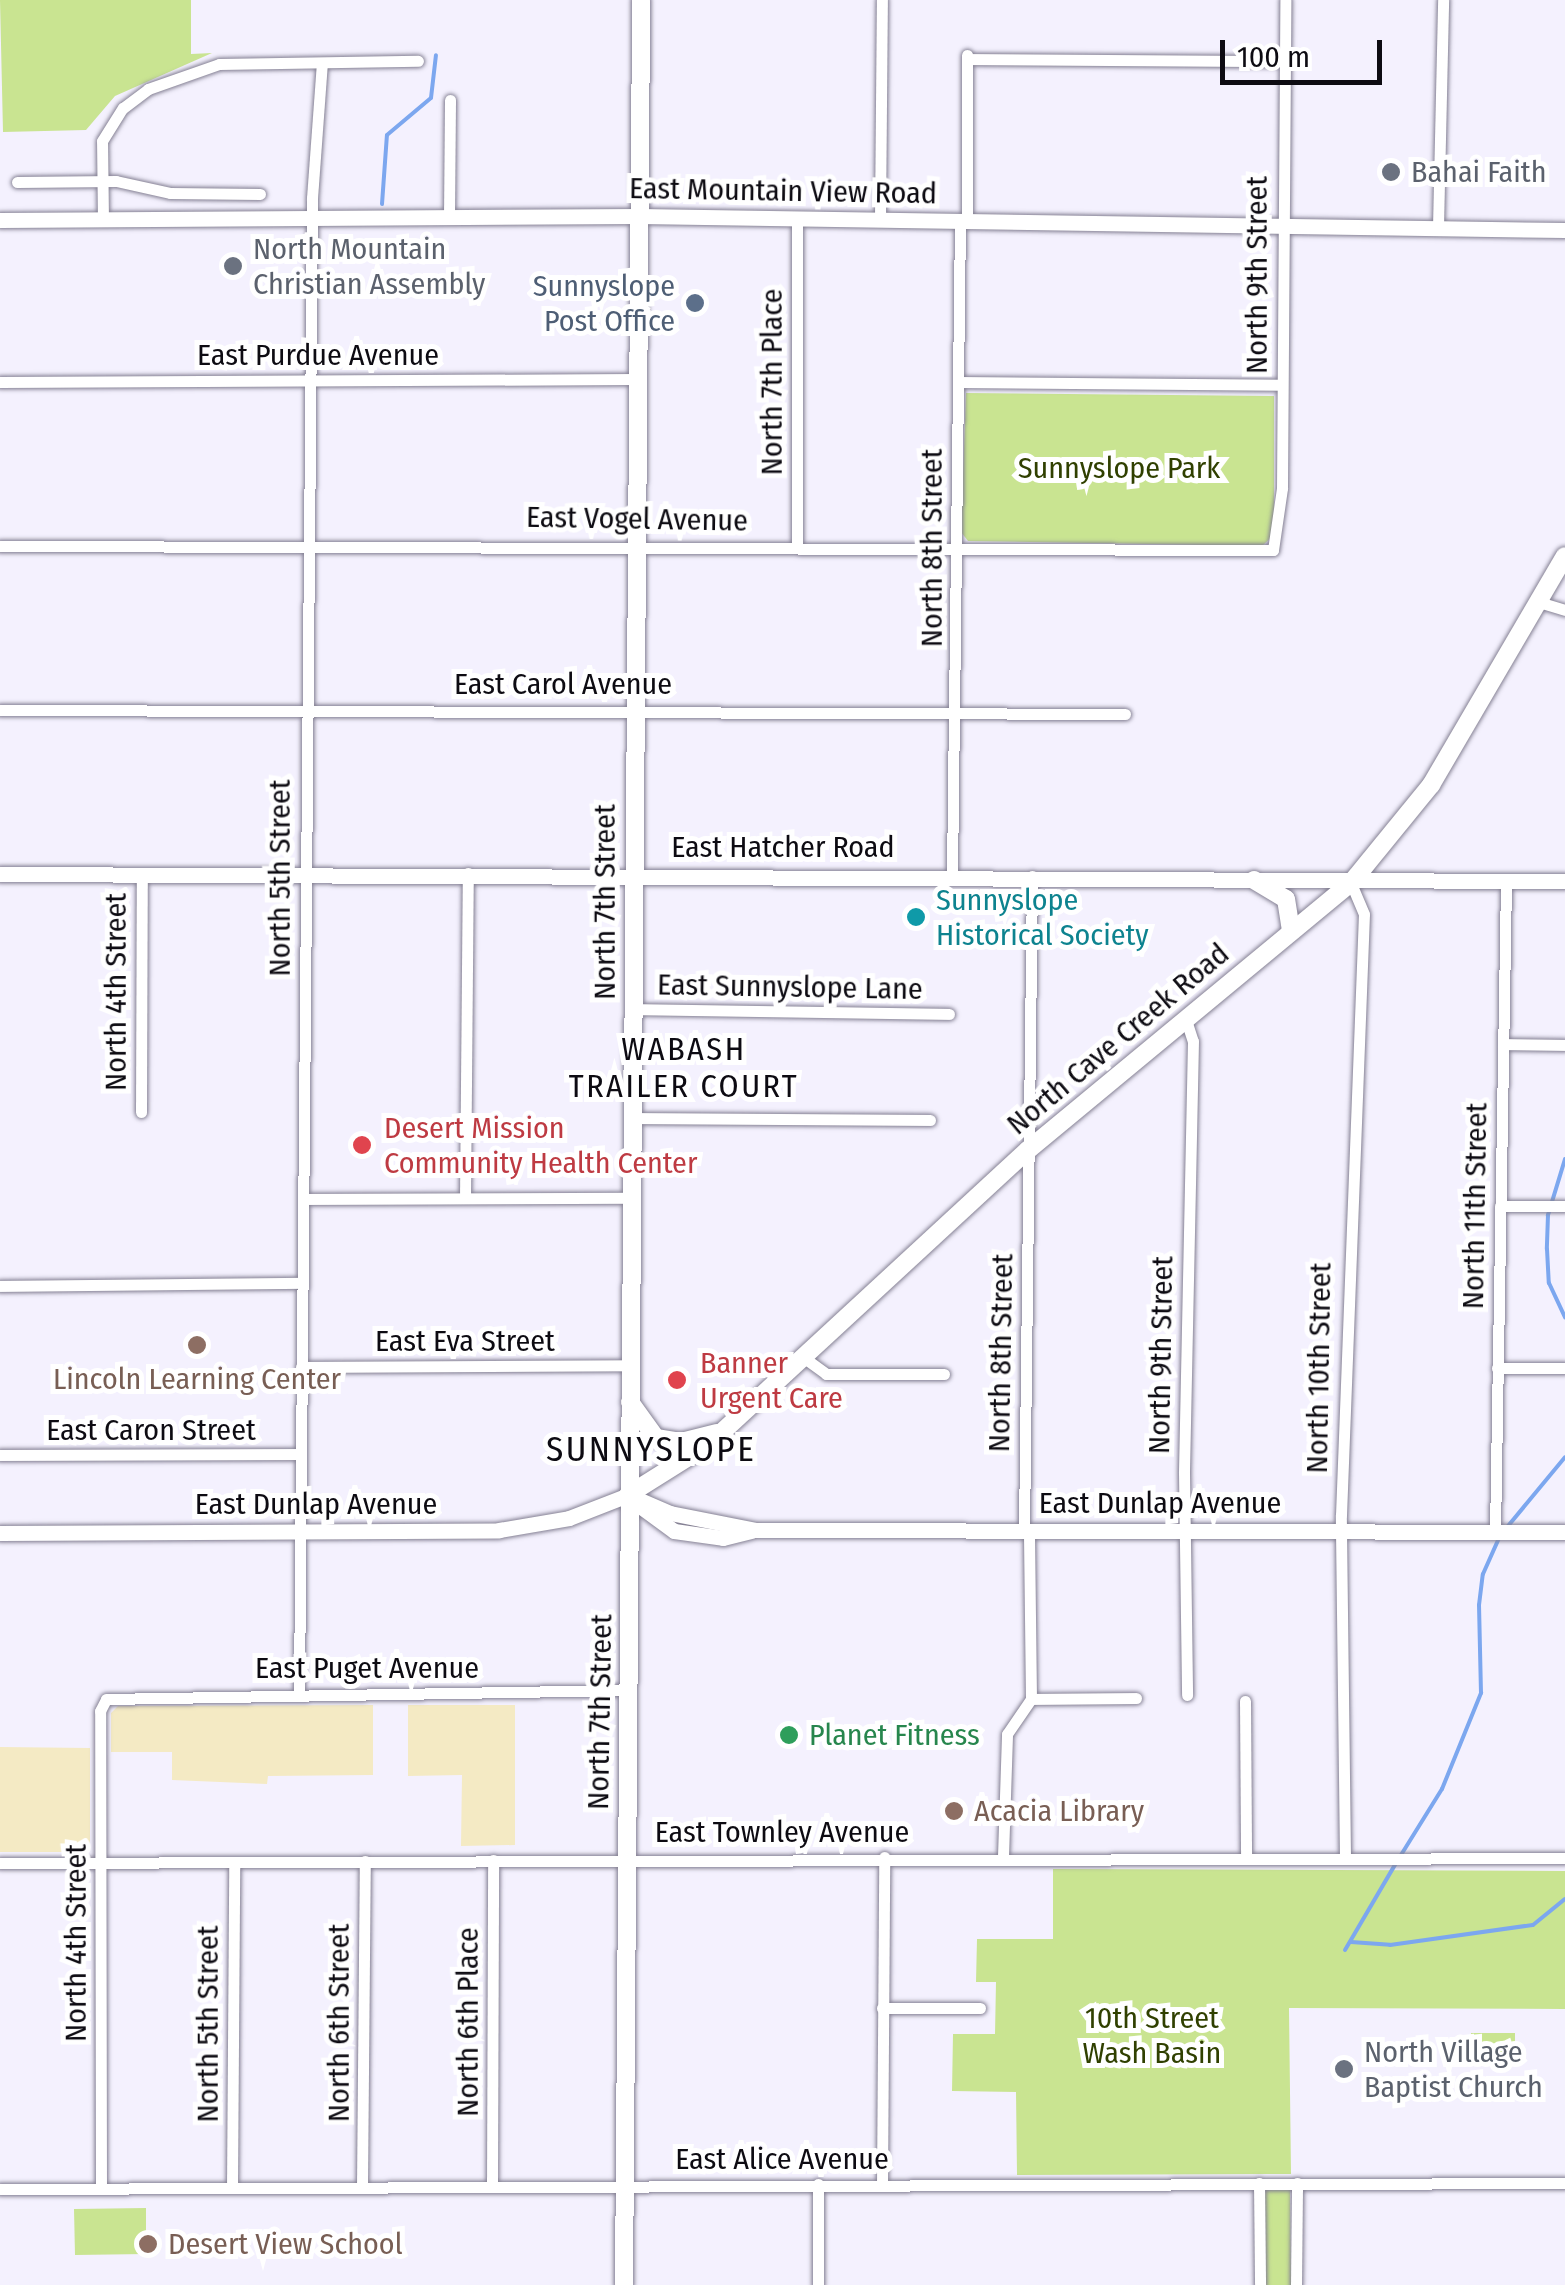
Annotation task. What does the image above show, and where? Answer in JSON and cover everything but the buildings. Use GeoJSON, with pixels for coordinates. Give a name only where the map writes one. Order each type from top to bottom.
{"type":"FeatureCollection","features":[{"type":"Feature","properties":{"kind":"main road","name":"North 7th Street"},"geometry":{"type":"LineString","coordinates":[[624,2285],[641,0]]}},
{"type":"Feature","properties":{"kind":"main road","name":"North Cave Creek Road"},"geometry":{"type":"LineString","coordinates":[[628,1495],[727,1429],[1028,1150],[1351,883],[1432,785],[1565,556]]}},
{"type":"Feature","properties":{"kind":"main road"},"geometry":{"type":"LineString","coordinates":[[1254,880],[1286,898],[1292,932]]}},
{"type":"Feature","properties":{"kind":"main road"},"geometry":{"type":"LineString","coordinates":[[628,1396],[635,1417],[656,1438],[692,1441],[727,1429]]}},
{"type":"Feature","properties":{"kind":"street"},"geometry":{"type":"LineString","coordinates":[[880,219],[882,0]]}},
{"type":"Feature","properties":{"kind":"street","name":"North 9th Street"},"geometry":{"type":"LineString","coordinates":[[1273,550],[1281,526],[1286,0]]}},
{"type":"Feature","properties":{"kind":"street"},"geometry":{"type":"LineString","coordinates":[[1438,228],[1442,0]]}},
{"type":"Feature","properties":{"kind":"street","name":"North 8th Street"},"geometry":{"type":"LineString","coordinates":[[952,875],[958,382],[968,56],[1285,62]]}},
{"type":"Feature","properties":{"kind":"street"},"geometry":{"type":"LineString","coordinates":[[103,220],[102,141],[110,124],[148,90],[219,64],[418,61]]}},
{"type":"Feature","properties":{"kind":"street","name":"North 5th Street"},"geometry":{"type":"LineString","coordinates":[[299,1693],[312,217],[322,63]]}},
{"type":"Feature","properties":{"kind":"street"},"geometry":{"type":"LineString","coordinates":[[448,216],[450,100]]}},
{"type":"Feature","properties":{"kind":"street"},"geometry":{"type":"LineString","coordinates":[[16,182],[100,183],[170,193],[260,194]]}},
{"type":"Feature","properties":{"kind":"street","name":"East Mountain View Road"},"geometry":{"type":"LineString","coordinates":[[0,220],[638,216],[1565,230]]}},
{"type":"Feature","properties":{"kind":"street","name":"North 7th Place"},"geometry":{"type":"LineString","coordinates":[[797,218],[797,546]]}},
{"type":"Feature","properties":{"kind":"street","name":"East Purdue Avenue"},"geometry":{"type":"LineString","coordinates":[[0,382],[636,378]]}},
{"type":"Feature","properties":{"kind":"street"},"geometry":{"type":"LineString","coordinates":[[958,382],[1281,385]]}},
{"type":"Feature","properties":{"kind":"street","name":"East Vogel Avenue"},"geometry":{"type":"LineString","coordinates":[[0,546],[636,543],[1273,550]]}},
{"type":"Feature","properties":{"kind":"street"},"geometry":{"type":"LineString","coordinates":[[1539,602],[1565,610]]}},
{"type":"Feature","properties":{"kind":"street","name":"East Carol Avenue"},"geometry":{"type":"LineString","coordinates":[[0,710],[634,708],[1125,714]]}},
{"type":"Feature","properties":{"kind":"street"},"geometry":{"type":"LineString","coordinates":[[465,1198],[468,873]]}},
{"type":"Feature","properties":{"kind":"street","name":"East Hatcher Road"},"geometry":{"type":"LineString","coordinates":[[0,874],[632,873],[1351,883],[1565,882]]}},
{"type":"Feature","properties":{"kind":"street","name":"North 4th Street"},"geometry":{"type":"LineString","coordinates":[[140,1112],[142,874]]}},
{"type":"Feature","properties":{"kind":"street","name":"North 8th Street"},"geometry":{"type":"LineString","coordinates":[[1031,1700],[1026,1530],[1032,876]]}},
{"type":"Feature","properties":{"kind":"street","name":"North 11th Street"},"geometry":{"type":"LineString","coordinates":[[1495,1532],[1506,881]]}},
{"type":"Feature","properties":{"kind":"street","name":"North 10th Street"},"geometry":{"type":"LineString","coordinates":[[1345,1858],[1348,1189],[1364,914],[1351,883]]}},
{"type":"Feature","properties":{"kind":"street","name":"East Sunnyslope Lane"},"geometry":{"type":"LineString","coordinates":[[632,1009],[949,1014]]}},
{"type":"Feature","properties":{"kind":"street","name":"North 9th Street"},"geometry":{"type":"LineString","coordinates":[[1185,1017],[1193,1041],[1187,1695]]}},
{"type":"Feature","properties":{"kind":"street"},"geometry":{"type":"LineString","coordinates":[[1503,1044],[1565,1045]]}},
{"type":"Feature","properties":{"kind":"street"},"geometry":{"type":"LineString","coordinates":[[632,1118],[930,1120]]}},
{"type":"Feature","properties":{"kind":"street"},"geometry":{"type":"LineString","coordinates":[[303,1199],[632,1198]]}},
{"type":"Feature","properties":{"kind":"street"},"geometry":{"type":"LineString","coordinates":[[1500,1206],[1565,1206]]}},
{"type":"Feature","properties":{"kind":"street"},"geometry":{"type":"LineString","coordinates":[[0,1286],[302,1283]]}},
{"type":"Feature","properties":{"kind":"street"},"geometry":{"type":"LineString","coordinates":[[802,1357],[826,1374],[944,1374]]}},
{"type":"Feature","properties":{"kind":"street","name":"East Eva Street"},"geometry":{"type":"LineString","coordinates":[[301,1367],[629,1365]]}},
{"type":"Feature","properties":{"kind":"street"},"geometry":{"type":"LineString","coordinates":[[1497,1368],[1565,1368]]}},
{"type":"Feature","properties":{"kind":"street","name":"East Caron Street"},"geometry":{"type":"LineString","coordinates":[[0,1455],[301,1454]]}},
{"type":"Feature","properties":{"kind":"street","name":"East Dunlap Avenue"},"geometry":{"type":"LineString","coordinates":[[0,1533],[499,1530],[568,1518],[628,1495],[670,1514],[756,1530],[1565,1532]]}},
{"type":"Feature","properties":{"kind":"street","name":"East Puget Avenue"},"geometry":{"type":"LineString","coordinates":[[106,1698],[629,1690]]}},
{"type":"Feature","properties":{"kind":"street","name":"North 4th Street"},"geometry":{"type":"LineString","coordinates":[[100,2188],[100,1711],[106,1698]]}},
{"type":"Feature","properties":{"kind":"street"},"geometry":{"type":"LineString","coordinates":[[1004,1856],[1007,1734],[1031,1700],[1136,1698]]}},
{"type":"Feature","properties":{"kind":"street"},"geometry":{"type":"LineString","coordinates":[[1245,1701],[1246,1859]]}},
{"type":"Feature","properties":{"kind":"street","name":"East Townley Avenue"},"geometry":{"type":"LineString","coordinates":[[0,1863],[1004,1856],[1565,1858]]}},
{"type":"Feature","properties":{"kind":"street"},"geometry":{"type":"LineString","coordinates":[[882,2184],[884,1857]]}},
{"type":"Feature","properties":{"kind":"street","name":"North 6th Place"},"geometry":{"type":"LineString","coordinates":[[492,2185],[493,1860]]}},
{"type":"Feature","properties":{"kind":"street","name":"North 6th Street"},"geometry":{"type":"LineString","coordinates":[[362,2186],[365,1861]]}},
{"type":"Feature","properties":{"kind":"street","name":"North 5th Street"},"geometry":{"type":"LineString","coordinates":[[232,2187],[234,1862]]}},
{"type":"Feature","properties":{"kind":"street"},"geometry":{"type":"LineString","coordinates":[[882,2008],[980,2008]]}},
{"type":"Feature","properties":{"kind":"street"},"geometry":{"type":"LineString","coordinates":[[1259,2183],[1260,2285]]}},
{"type":"Feature","properties":{"kind":"street","name":"East Alice Avenue"},"geometry":{"type":"LineString","coordinates":[[0,2189],[1565,2183]]}},
{"type":"Feature","properties":{"kind":"street"},"geometry":{"type":"LineString","coordinates":[[818,2184],[818,2285]]}},
{"type":"Feature","properties":{"kind":"street"},"geometry":{"type":"LineString","coordinates":[[1296,2285],[1297,2184]]}},
{"type":"Feature","properties":{"kind":"green space"},"geometry":{"type":"Polygon","coordinates":[[[0,0],[191,0],[191,54],[212,53],[115,96],[86,130],[3,132],[0,0]]]}},
{"type":"Feature","properties":{"kind":"green space","name":"Sunnyslope Park"},"geometry":{"type":"Polygon","coordinates":[[[966,393],[1274,396],[1274,535],[1262,546],[968,541],[961,532],[966,393]]]}},
{"type":"Feature","properties":{"kind":"green space","name":"10th Street Wash Basin"},"geometry":{"type":"Polygon","coordinates":[[[1053,1869],[1565,1871],[1565,2009],[1289,2008],[1291,2174],[1017,2175],[1016,2092],[952,2091],[953,2034],[995,2034],[996,1982],[976,1982],[977,1939],[1053,1939],[1053,1869]]]}},
{"type":"Feature","properties":{"kind":"green space"},"geometry":{"type":"Polygon","coordinates":[[[1471,2033],[1515,2033],[1515,2061],[1471,2061],[1471,2033]]]}},
{"type":"Feature","properties":{"kind":"green space"},"geometry":{"type":"Polygon","coordinates":[[[1265,2188],[1290,2188],[1291,2285],[1265,2285],[1265,2188]]]}},
{"type":"Feature","properties":{"kind":"green space"},"geometry":{"type":"Polygon","coordinates":[[[146,2208],[146,2254],[75,2255],[74,2209],[146,2208]]]}},
{"type":"Feature","properties":{"kind":"sand"},"geometry":{"type":"Polygon","coordinates":[[[373,1705],[373,1775],[268,1776],[267,1784],[172,1780],[172,1752],[111,1752],[111,1713],[118,1706],[373,1705]]]}},
{"type":"Feature","properties":{"kind":"sand"},"geometry":{"type":"Polygon","coordinates":[[[408,1705],[515,1705],[515,1845],[461,1846],[462,1775],[408,1776],[408,1705]]]}},
{"type":"Feature","properties":{"kind":"sand"},"geometry":{"type":"Polygon","coordinates":[[[0,1747],[90,1748],[90,1844],[84,1852],[0,1852],[0,1747]]]}},
{"type":"Feature","properties":{"kind":"waterway"},"geometry":{"type":"LineString","coordinates":[[382,204],[387,135],[431,98],[436,55]]}},
{"type":"Feature","properties":{"kind":"waterway"},"geometry":{"type":"LineString","coordinates":[[1565,1159],[1548,1215],[1547,1249],[1549,1283],[1565,1318]]}},
{"type":"Feature","properties":{"kind":"waterway"},"geometry":{"type":"LineString","coordinates":[[1508,1526],[1565,1457]]}},
{"type":"Feature","properties":{"kind":"waterway"},"geometry":{"type":"LineString","coordinates":[[1401,1855],[1442,1789],[1481,1693],[1479,1605],[1483,1574],[1499,1538]]}},
{"type":"Feature","properties":{"kind":"waterway"},"geometry":{"type":"LineString","coordinates":[[1345,1950],[1396,1863]]}},
{"type":"Feature","properties":{"kind":"waterway"},"geometry":{"type":"LineString","coordinates":[[1351,1942],[1390,1945],[1533,1925],[1565,1899]]}},
{"type":"Feature","properties":{"kind":"place","name":"Bahai Faith"},"geometry":{"type":"Point","coordinates":[1391,172]}},
{"type":"Feature","properties":{"kind":"place","name":"North Mountain Christian Assembly"},"geometry":{"type":"Point","coordinates":[233,266]}},
{"type":"Feature","properties":{"kind":"place","name":"Sunnyslope Post Office"},"geometry":{"type":"Point","coordinates":[695,303]}},
{"type":"Feature","properties":{"kind":"place","name":"Sunnyslope Historical Society"},"geometry":{"type":"Point","coordinates":[916,917]}},
{"type":"Feature","properties":{"kind":"place","name":"Desert Mission Community Health Center"},"geometry":{"type":"Point","coordinates":[362,1145]}},
{"type":"Feature","properties":{"kind":"place","name":"Lincoln Learning Center"},"geometry":{"type":"Point","coordinates":[197,1345]}},
{"type":"Feature","properties":{"kind":"place","name":"Banner Urgent Care"},"geometry":{"type":"Point","coordinates":[677,1380]}},
{"type":"Feature","properties":{"kind":"place","name":"Planet Fitness"},"geometry":{"type":"Point","coordinates":[789,1735]}},
{"type":"Feature","properties":{"kind":"place","name":"Acacia Library"},"geometry":{"type":"Point","coordinates":[954,1811]}},
{"type":"Feature","properties":{"kind":"place","name":"North Village Baptist Church"},"geometry":{"type":"Point","coordinates":[1344,2069]}},
{"type":"Feature","properties":{"kind":"place","name":"Desert View School"},"geometry":{"type":"Point","coordinates":[148,2244]}},
{"type":"Feature","properties":{"kind":"district","name":"WABASH TRAILER COURT"},"geometry":{"type":"Point","coordinates":[684,1068]}},
{"type":"Feature","properties":{"kind":"district","name":"SUNNYSLOPE"},"geometry":{"type":"Point","coordinates":[651,1449]}}]}
